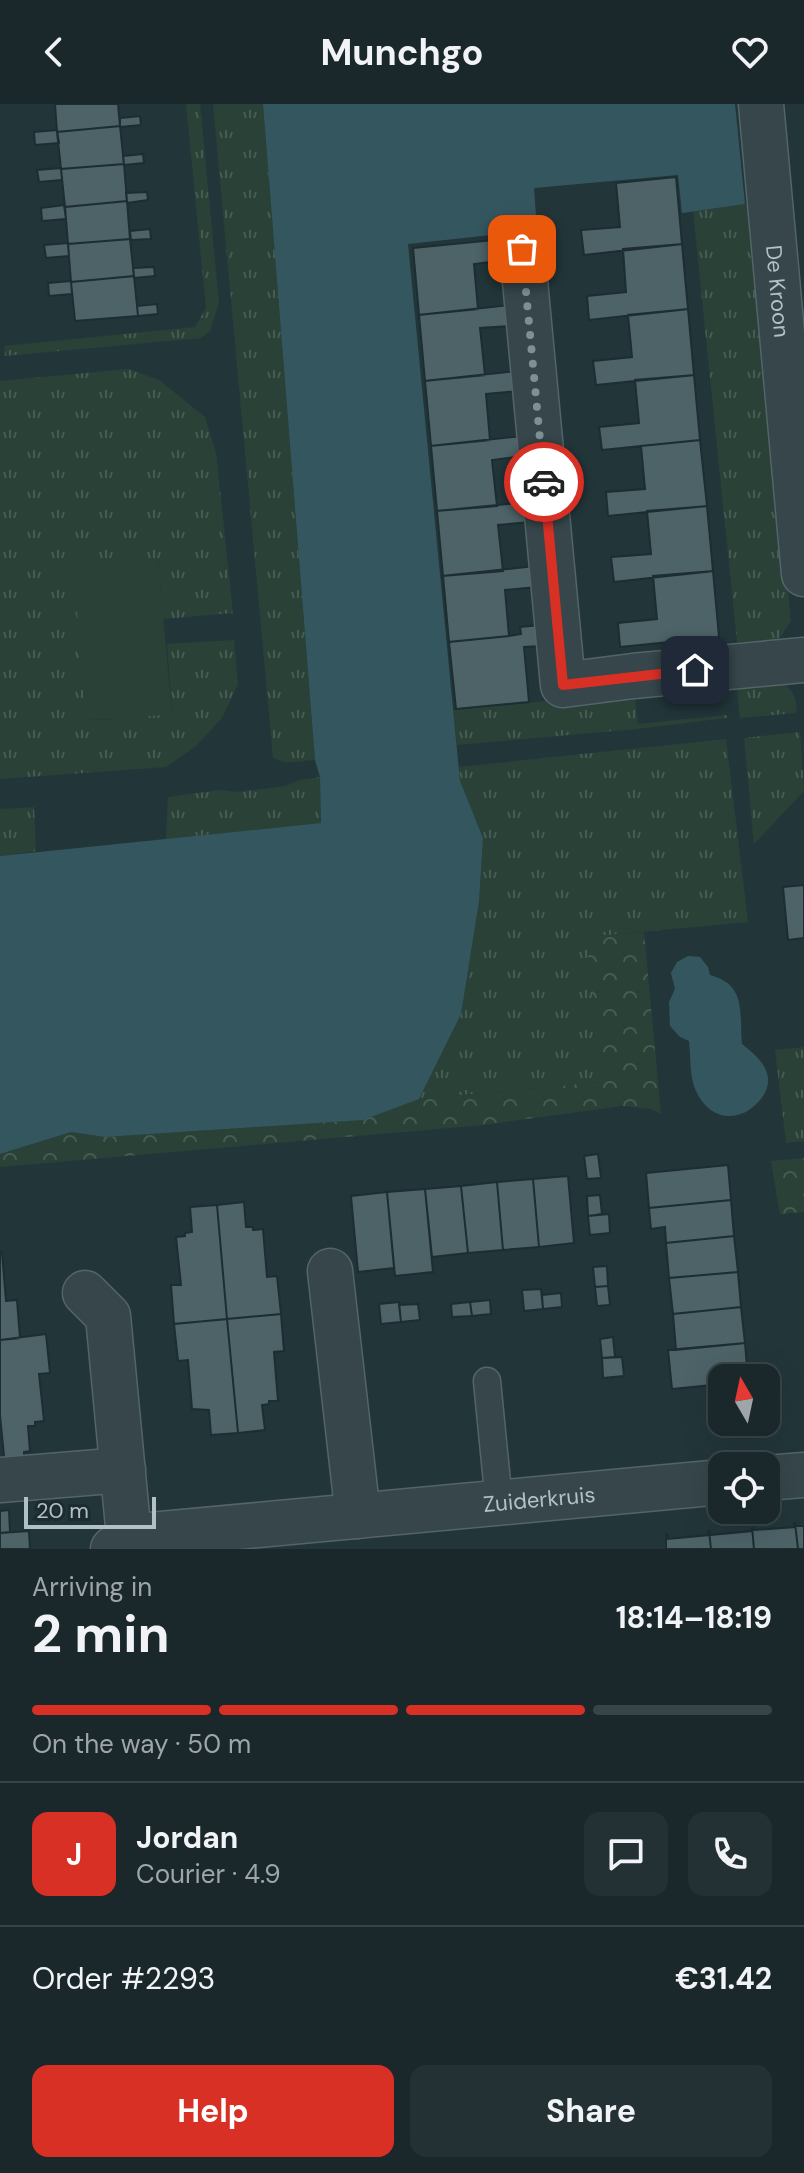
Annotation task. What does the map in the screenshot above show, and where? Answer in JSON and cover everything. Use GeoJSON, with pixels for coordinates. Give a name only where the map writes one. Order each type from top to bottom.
{"type":"FeatureCollection","features":[{"type":"Feature","properties":{"kind":"street","name":"De Kroon"},"geometry":{"type":"LineString","coordinates":[[761,104],[804,574]]}},
{"type":"Feature","properties":{"kind":"street"},"geometry":{"type":"LineString","coordinates":[[522,249],[563,685],[804,660]]}},
{"type":"Feature","properties":{"kind":"street"},"geometry":{"type":"LineString","coordinates":[[330,1271],[358,1516]]}},
{"type":"Feature","properties":{"kind":"street","name":"Zuiderkruis"},"geometry":{"type":"LineString","coordinates":[[85,1293],[108,1316],[123,1470],[121,1543],[358,1516],[708,1483]]}},
{"type":"Feature","properties":{"kind":"street"},"geometry":{"type":"LineString","coordinates":[[0,1480],[123,1470]]}},
{"type":"Feature","properties":{"kind":"street"},"geometry":{"type":"LineString","coordinates":[[780,1477],[804,1475]]}},
{"type":"Feature","properties":{"kind":"lane"},"geometry":{"type":"LineString","coordinates":[[487,1381],[499,1503]]}},
{"type":"Feature","properties":{"kind":"green space"},"geometry":{"type":"Polygon","coordinates":[[[186,104],[200,104],[219,303],[210,331],[201,338],[5,356],[4,346],[195,327],[206,308],[186,104]]]}},
{"type":"Feature","properties":{"kind":"green space"},"geometry":{"type":"Polygon","coordinates":[[[213,104],[263,104],[315,760],[288,762],[273,757],[213,104]]]}},
{"type":"Feature","properties":{"kind":"green space"},"geometry":{"type":"Polygon","coordinates":[[[745,204],[751,209],[791,621],[778,640],[737,642],[693,211],[745,204]]]}},
{"type":"Feature","properties":{"kind":"green space"},"geometry":{"type":"Polygon","coordinates":[[[128,369],[159,380],[205,417],[216,453],[233,613],[163,619],[158,560],[85,720],[172,713],[167,644],[234,640],[238,684],[222,718],[196,746],[166,767],[0,779],[0,381],[128,369]]]}},
{"type":"Feature","properties":{"kind":"green space"},"geometry":{"type":"Polygon","coordinates":[[[158,560],[172,714],[85,720],[74,568],[158,560]]]}},
{"type":"Feature","properties":{"kind":"green space"},"geometry":{"type":"Polygon","coordinates":[[[736,681],[784,684],[794,697],[796,713],[740,718],[736,681]]]}},
{"type":"Feature","properties":{"kind":"green space"},"geometry":{"type":"Polygon","coordinates":[[[634,689],[638,724],[727,715],[727,718],[457,745],[453,710],[628,693],[634,689]]]}},
{"type":"Feature","properties":{"kind":"green space"},"geometry":{"type":"Polygon","coordinates":[[[800,732],[804,791],[754,844],[744,738],[800,732]]]}},
{"type":"Feature","properties":{"kind":"green space"},"geometry":{"type":"Polygon","coordinates":[[[726,739],[748,922],[587,937],[602,1082],[419,1099],[461,1014],[483,838],[460,782],[459,767],[726,739]]]}},
{"type":"Feature","properties":{"kind":"green space"},"geometry":{"type":"Polygon","coordinates":[[[320,777],[321,823],[166,839],[168,797],[286,786],[320,777]]]}},
{"type":"Feature","properties":{"kind":"green space"},"geometry":{"type":"Polygon","coordinates":[[[34,807],[36,851],[0,856],[0,809],[34,807]]]}},
{"type":"Feature","properties":{"kind":"green space"},"geometry":{"type":"Polygon","coordinates":[[[644,932],[661,1114],[650,1109],[622,1106],[483,1125],[0,1167],[0,1154],[71,1132],[105,1137],[362,1120],[419,1099],[602,1082],[586,937],[644,932]]]}},
{"type":"Feature","properties":{"kind":"green space"},"geometry":{"type":"Polygon","coordinates":[[[804,1047],[804,1141],[786,1143],[775,1050],[804,1047]]]}},
{"type":"Feature","properties":{"kind":"green space"},"geometry":{"type":"Polygon","coordinates":[[[804,1158],[804,1212],[780,1214],[771,1161],[804,1158]]]}},
{"type":"Feature","properties":{"kind":"water"},"geometry":{"type":"Polygon","coordinates":[[[263,104],[735,104],[745,204],[682,213],[678,175],[534,188],[537,230],[408,244],[460,781],[483,838],[479,901],[461,1014],[419,1099],[363,1120],[105,1137],[71,1132],[0,1154],[0,856],[321,823],[320,777],[315,760],[263,104]]]}},
{"type":"Feature","properties":{"kind":"water"},"geometry":{"type":"Polygon","coordinates":[[[688,956],[700,957],[710,975],[722,980],[736,993],[742,1044],[767,1073],[768,1084],[764,1095],[752,1108],[734,1116],[716,1113],[702,1101],[692,1079],[689,1041],[680,1037],[670,1026],[669,1002],[675,989],[671,973],[677,962],[688,956]]]}},
{"type":"Feature","properties":{"kind":"building"},"geometry":{"type":"Polygon","coordinates":[[[55,104],[118,104],[120,126],[57,132],[55,104]]]}},
{"type":"Feature","properties":{"kind":"building"},"geometry":{"type":"Polygon","coordinates":[[[140,116],[141,125],[120,127],[120,118],[140,116]]]}},
{"type":"Feature","properties":{"kind":"building"},"geometry":{"type":"Polygon","coordinates":[[[120,126],[124,164],[61,169],[57,132],[120,126]]]}},
{"type":"Feature","properties":{"kind":"building"},"geometry":{"type":"Polygon","coordinates":[[[57,130],[59,143],[35,145],[34,132],[57,130]]]}},
{"type":"Feature","properties":{"kind":"building"},"geometry":{"type":"Polygon","coordinates":[[[143,154],[144,163],[124,165],[123,156],[143,154]]]}},
{"type":"Feature","properties":{"kind":"building"},"geometry":{"type":"Polygon","coordinates":[[[124,164],[127,201],[65,207],[61,169],[124,164]]]}},
{"type":"Feature","properties":{"kind":"building"},"geometry":{"type":"Polygon","coordinates":[[[61,168],[62,180],[39,182],[37,170],[61,168]]]}},
{"type":"Feature","properties":{"kind":"building"},"geometry":{"type":"Polygon","coordinates":[[[676,177],[682,244],[584,255],[581,230],[620,227],[616,183],[676,177]]]}},
{"type":"Feature","properties":{"kind":"building"},"geometry":{"type":"Polygon","coordinates":[[[147,192],[148,200],[127,203],[126,193],[147,192]]]}},
{"type":"Feature","properties":{"kind":"building"},"geometry":{"type":"Polygon","coordinates":[[[127,201],[130,239],[68,244],[65,207],[127,201]]]}},
{"type":"Feature","properties":{"kind":"building"},"geometry":{"type":"Polygon","coordinates":[[[64,205],[66,219],[42,221],[41,208],[64,205]]]}},
{"type":"Feature","properties":{"kind":"building"},"geometry":{"type":"Polygon","coordinates":[[[150,229],[151,239],[131,240],[130,231],[150,229]]]}},
{"type":"Feature","properties":{"kind":"building"},"geometry":{"type":"Polygon","coordinates":[[[130,239],[134,276],[71,282],[68,244],[130,239]]]}},
{"type":"Feature","properties":{"kind":"building"},"geometry":{"type":"Polygon","coordinates":[[[504,239],[506,260],[474,264],[478,309],[419,315],[413,248],[504,239]]]}},
{"type":"Feature","properties":{"kind":"building"},"geometry":{"type":"Polygon","coordinates":[[[68,243],[69,256],[46,258],[44,245],[68,243]]]}},
{"type":"Feature","properties":{"kind":"building"},"geometry":{"type":"Polygon","coordinates":[[[682,244],[688,309],[589,320],[587,296],[626,292],[623,249],[682,244]]]}},
{"type":"Feature","properties":{"kind":"building"},"geometry":{"type":"Polygon","coordinates":[[[154,267],[155,276],[134,278],[133,268],[154,267]]]}},
{"type":"Feature","properties":{"kind":"building"},"geometry":{"type":"Polygon","coordinates":[[[134,276],[138,316],[75,321],[71,282],[134,276]]]}},
{"type":"Feature","properties":{"kind":"building"},"geometry":{"type":"Polygon","coordinates":[[[71,281],[72,294],[49,296],[48,283],[71,281]]]}},
{"type":"Feature","properties":{"kind":"building"},"geometry":{"type":"Polygon","coordinates":[[[157,304],[158,314],[138,316],[137,306],[157,304]]]}},
{"type":"Feature","properties":{"kind":"building"},"geometry":{"type":"Polygon","coordinates":[[[510,305],[512,326],[480,328],[485,375],[425,381],[419,315],[510,305]]]}},
{"type":"Feature","properties":{"kind":"building"},"geometry":{"type":"Polygon","coordinates":[[[688,309],[694,375],[596,385],[593,361],[632,357],[628,315],[688,309]]]}},
{"type":"Feature","properties":{"kind":"building"},"geometry":{"type":"Polygon","coordinates":[[[517,371],[518,391],[486,394],[490,440],[431,446],[425,381],[517,371]]]}},
{"type":"Feature","properties":{"kind":"building"},"geometry":{"type":"Polygon","coordinates":[[[694,375],[700,440],[602,450],[599,427],[639,423],[635,380],[694,375]]]}},
{"type":"Feature","properties":{"kind":"building"},"geometry":{"type":"Polygon","coordinates":[[[522,436],[525,456],[492,460],[497,506],[437,511],[431,446],[522,436]]]}},
{"type":"Feature","properties":{"kind":"building"},"geometry":{"type":"Polygon","coordinates":[[[700,440],[707,506],[608,516],[606,492],[645,489],[641,446],[700,440]]]}},
{"type":"Feature","properties":{"kind":"building"},"geometry":{"type":"Polygon","coordinates":[[[529,502],[531,522],[498,525],[503,571],[443,576],[437,511],[529,502]]]}},
{"type":"Feature","properties":{"kind":"building"},"geometry":{"type":"Polygon","coordinates":[[[707,506],[713,571],[614,582],[611,557],[651,554],[647,511],[707,506]]]}},
{"type":"Feature","properties":{"kind":"building"},"geometry":{"type":"Polygon","coordinates":[[[535,566],[537,587],[505,590],[509,636],[449,642],[443,576],[535,566]]]}},
{"type":"Feature","properties":{"kind":"building"},"geometry":{"type":"Polygon","coordinates":[[[713,571],[719,637],[620,647],[618,623],[657,619],[653,576],[713,571]]]}},
{"type":"Feature","properties":{"kind":"building"},"geometry":{"type":"Polygon","coordinates":[[[540,625],[542,646],[524,647],[529,702],[456,709],[449,642],[521,634],[520,627],[540,625]]]}},
{"type":"Feature","properties":{"kind":"building"},"geometry":{"type":"Polygon","coordinates":[[[804,885],[804,938],[788,940],[783,887],[804,885]]]}},
{"type":"Feature","properties":{"kind":"building"},"geometry":{"type":"Polygon","coordinates":[[[598,1154],[601,1178],[587,1179],[584,1156],[598,1154]]]}},
{"type":"Feature","properties":{"kind":"building"},"geometry":{"type":"Polygon","coordinates":[[[728,1165],[731,1200],[649,1208],[646,1173],[728,1165]]]}},
{"type":"Feature","properties":{"kind":"building"},"geometry":{"type":"Polygon","coordinates":[[[568,1176],[574,1243],[539,1247],[533,1179],[568,1176]]]}},
{"type":"Feature","properties":{"kind":"building"},"geometry":{"type":"Polygon","coordinates":[[[533,1179],[539,1247],[503,1250],[497,1182],[533,1179]]]}},
{"type":"Feature","properties":{"kind":"building"},"geometry":{"type":"Polygon","coordinates":[[[497,1182],[503,1250],[468,1253],[461,1186],[497,1182]]]}},
{"type":"Feature","properties":{"kind":"building"},"geometry":{"type":"Polygon","coordinates":[[[461,1186],[468,1253],[432,1257],[425,1189],[461,1186]]]}},
{"type":"Feature","properties":{"kind":"building"},"geometry":{"type":"Polygon","coordinates":[[[425,1189],[433,1272],[395,1276],[387,1192],[425,1189]]]}},
{"type":"Feature","properties":{"kind":"building"},"geometry":{"type":"Polygon","coordinates":[[[387,1192],[394,1268],[358,1272],[351,1196],[387,1192]]]}},
{"type":"Feature","properties":{"kind":"building"},"geometry":{"type":"Polygon","coordinates":[[[600,1195],[602,1214],[588,1216],[587,1196],[600,1195]]]}},
{"type":"Feature","properties":{"kind":"building"},"geometry":{"type":"Polygon","coordinates":[[[731,1200],[734,1236],[666,1243],[665,1227],[651,1229],[649,1208],[731,1200]]]}},
{"type":"Feature","properties":{"kind":"building"},"geometry":{"type":"Polygon","coordinates":[[[244,1202],[246,1227],[263,1229],[267,1277],[277,1276],[281,1314],[227,1319],[217,1205],[244,1202]]]}},
{"type":"Feature","properties":{"kind":"building"},"geometry":{"type":"Polygon","coordinates":[[[217,1205],[227,1319],[174,1324],[171,1285],[181,1285],[176,1237],[192,1232],[190,1207],[217,1205]]]}},
{"type":"Feature","properties":{"kind":"building"},"geometry":{"type":"Polygon","coordinates":[[[609,1214],[610,1233],[590,1235],[588,1216],[609,1214]]]}},
{"type":"Feature","properties":{"kind":"building"},"geometry":{"type":"Polygon","coordinates":[[[734,1236],[738,1272],[669,1278],[666,1243],[734,1236]]]}},
{"type":"Feature","properties":{"kind":"building"},"geometry":{"type":"Polygon","coordinates":[[[0,1252],[6,1301],[17,1300],[20,1338],[0,1340],[0,1252]]]}},
{"type":"Feature","properties":{"kind":"building"},"geometry":{"type":"Polygon","coordinates":[[[607,1266],[608,1286],[595,1287],[593,1267],[607,1266]]]}},
{"type":"Feature","properties":{"kind":"building"},"geometry":{"type":"Polygon","coordinates":[[[738,1272],[741,1307],[673,1314],[669,1278],[738,1272]]]}},
{"type":"Feature","properties":{"kind":"building"},"geometry":{"type":"Polygon","coordinates":[[[608,1286],[610,1305],[597,1306],[595,1287],[608,1286]]]}},
{"type":"Feature","properties":{"kind":"building"},"geometry":{"type":"Polygon","coordinates":[[[541,1289],[543,1309],[524,1311],[522,1290],[541,1289]]]}},
{"type":"Feature","properties":{"kind":"building"},"geometry":{"type":"Polygon","coordinates":[[[561,1293],[562,1307],[543,1309],[542,1295],[561,1293]]]}},
{"type":"Feature","properties":{"kind":"building"},"geometry":{"type":"Polygon","coordinates":[[[490,1300],[491,1314],[472,1316],[470,1302],[490,1300]]]}},
{"type":"Feature","properties":{"kind":"building"},"geometry":{"type":"Polygon","coordinates":[[[399,1302],[401,1322],[381,1324],[379,1304],[399,1302]]]}},
{"type":"Feature","properties":{"kind":"building"},"geometry":{"type":"Polygon","coordinates":[[[470,1302],[472,1316],[452,1317],[451,1304],[470,1302]]]}},
{"type":"Feature","properties":{"kind":"building"},"geometry":{"type":"Polygon","coordinates":[[[418,1304],[420,1320],[401,1322],[399,1305],[418,1304]]]}},
{"type":"Feature","properties":{"kind":"building"},"geometry":{"type":"Polygon","coordinates":[[[741,1307],[745,1343],[676,1350],[673,1314],[741,1307]]]}},
{"type":"Feature","properties":{"kind":"building"},"geometry":{"type":"Polygon","coordinates":[[[281,1314],[284,1351],[274,1352],[278,1401],[262,1405],[265,1430],[238,1433],[227,1319],[281,1314]]]}},
{"type":"Feature","properties":{"kind":"building"},"geometry":{"type":"Polygon","coordinates":[[[227,1319],[238,1433],[211,1435],[209,1410],[192,1409],[188,1360],[178,1361],[174,1324],[227,1319]]]}},
{"type":"Feature","properties":{"kind":"building"},"geometry":{"type":"Polygon","coordinates":[[[46,1334],[50,1373],[39,1374],[44,1421],[28,1426],[30,1451],[24,1452],[25,1466],[5,1467],[0,1415],[0,1340],[46,1334]]]}},
{"type":"Feature","properties":{"kind":"building"},"geometry":{"type":"Polygon","coordinates":[[[613,1337],[615,1357],[602,1358],[600,1339],[613,1337]]]}},
{"type":"Feature","properties":{"kind":"building"},"geometry":{"type":"Polygon","coordinates":[[[745,1343],[747,1364],[708,1364],[708,1385],[672,1389],[668,1350],[745,1343]]]}},
{"type":"Feature","properties":{"kind":"building"},"geometry":{"type":"Polygon","coordinates":[[[622,1357],[624,1376],[603,1378],[602,1358],[622,1357]]]}},
{"type":"Feature","properties":{"kind":"building"},"geometry":{"type":"Polygon","coordinates":[[[9,1510],[10,1532],[0,1533],[0,1511],[9,1510]]]}},
{"type":"Feature","properties":{"kind":"building"},"geometry":{"type":"Polygon","coordinates":[[[795,1523],[798,1549],[754,1549],[752,1527],[754,1530],[795,1527],[795,1523]]]}},
{"type":"Feature","properties":{"kind":"building"},"geometry":{"type":"Polygon","coordinates":[[[795,1523],[804,1526],[804,1549],[798,1549],[795,1523]]]}},
{"type":"Feature","properties":{"kind":"building"},"geometry":{"type":"Polygon","coordinates":[[[752,1527],[754,1549],[711,1549],[709,1531],[711,1535],[752,1531],[752,1527]]]}},
{"type":"Feature","properties":{"kind":"building"},"geometry":{"type":"Polygon","coordinates":[[[29,1531],[30,1549],[0,1549],[0,1533],[29,1531]]]}},
{"type":"Feature","properties":{"kind":"building"},"geometry":{"type":"Polygon","coordinates":[[[709,1531],[711,1549],[666,1549],[666,1534],[668,1539],[709,1535],[709,1531]]]}},
{"type":"Feature","properties":{"kind":"way so far"},"geometry":{"type":"LineString","coordinates":[[522,249],[544,482]]}},
{"type":"Feature","properties":{"kind":"route"},"geometry":{"type":"LineString","coordinates":[[544,482],[563,685],[695,670]]}}]}
